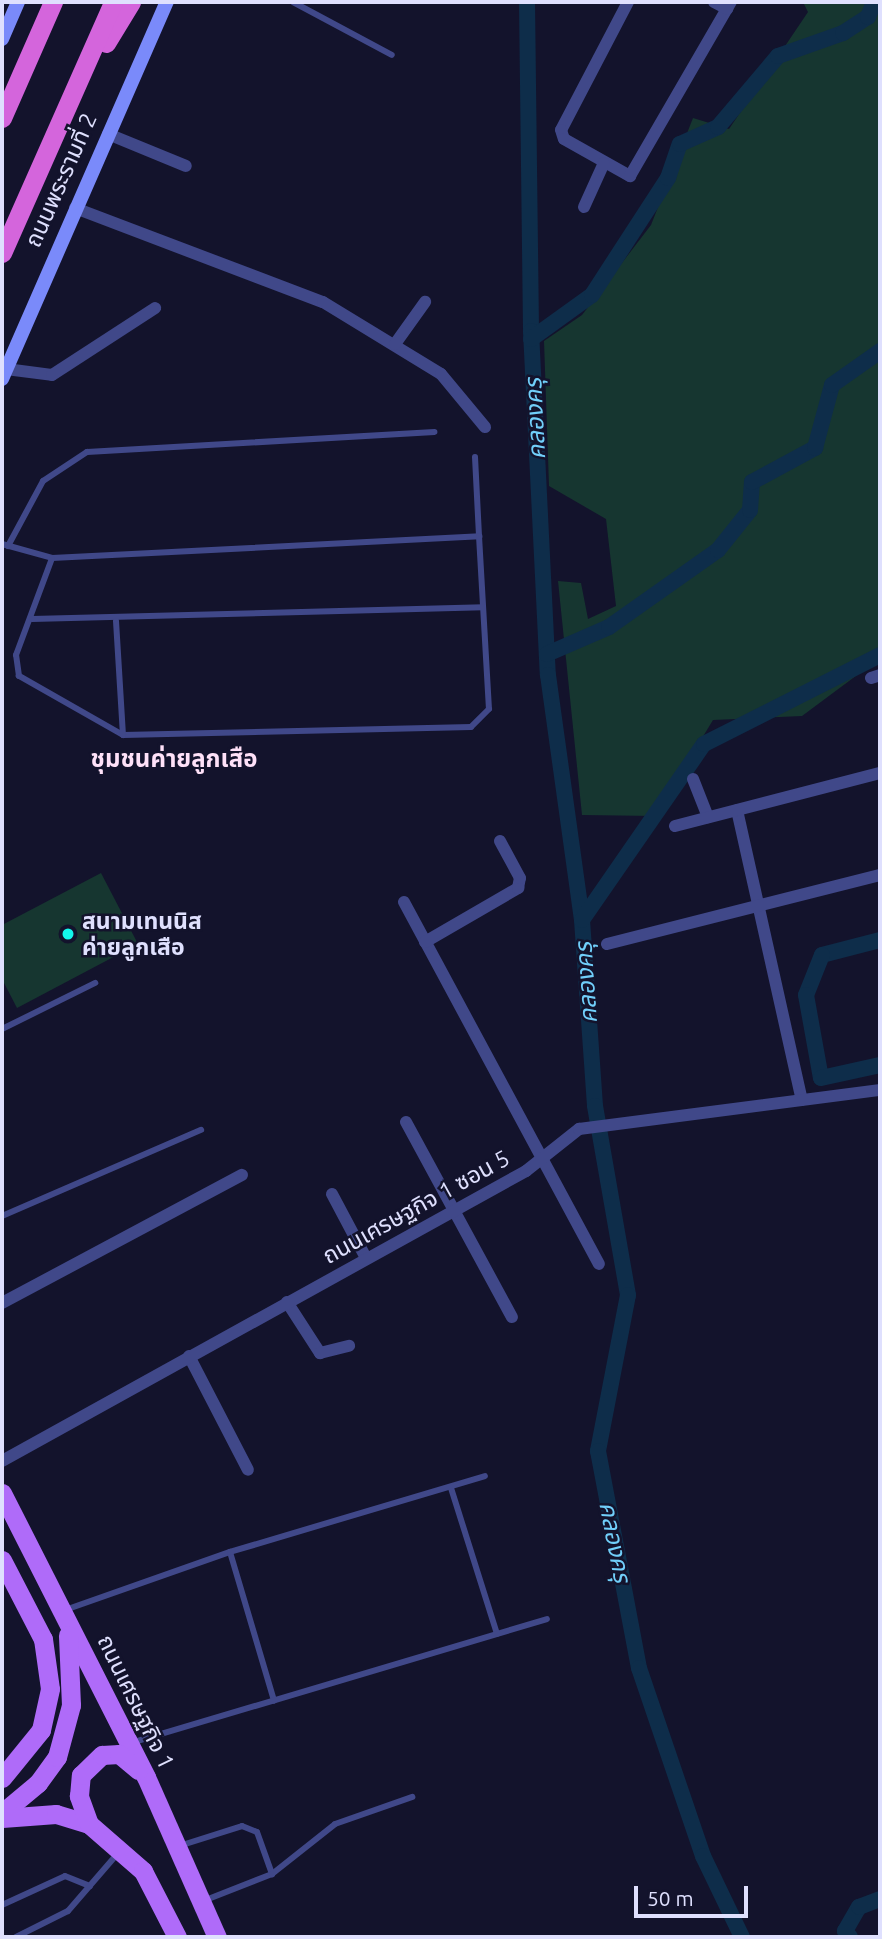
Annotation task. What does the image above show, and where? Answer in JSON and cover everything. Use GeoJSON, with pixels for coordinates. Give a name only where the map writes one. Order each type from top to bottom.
{"type":"FeatureCollection","features":[{"type":"Feature","properties":{"kind":"highway"},"geometry":{"type":"LineString","coordinates":[[17,82],[38,2]]}},
{"type":"Feature","properties":{"kind":"highway"},"geometry":{"type":"LineString","coordinates":[[2,118],[53,2]]}},
{"type":"Feature","properties":{"kind":"highway","name":"ถนนพระรามที่ 2"},"geometry":{"type":"LineString","coordinates":[[2,253],[113,2]]}},
{"type":"Feature","properties":{"kind":"highway"},"geometry":{"type":"LineString","coordinates":[[54,134],[131,2]]}},
{"type":"Feature","properties":{"kind":"main road"},"geometry":{"type":"LineString","coordinates":[[2,39],[18,2]]}},
{"type":"Feature","properties":{"kind":"main road","name":"ถนนพระรามที่ 2"},"geometry":{"type":"LineString","coordinates":[[4,374],[167,2]]}},
{"type":"Feature","properties":{"kind":"main road","name":"ถนนเศรษฐกิจ 1"},"geometry":{"type":"LineString","coordinates":[[2,1493],[130,1743],[217,1937]]}},
{"type":"Feature","properties":{"kind":"main road"},"geometry":{"type":"LineString","coordinates":[[2,1560],[43,1639],[50,1689],[41,1730],[2,1779]]}},
{"type":"Feature","properties":{"kind":"main road"},"geometry":{"type":"LineString","coordinates":[[2,1813],[38,1783],[66,1734],[72,1656],[49,1586]]}},
{"type":"Feature","properties":{"kind":"main road"},"geometry":{"type":"LineString","coordinates":[[89,1824],[79,1796],[81,1775],[102,1755],[119,1754],[146,1777]]}},
{"type":"Feature","properties":{"kind":"main road"},"geometry":{"type":"LineString","coordinates":[[2,1818],[56,1814],[89,1824],[123,1848],[149,1880],[177,1937]]}},
{"type":"Feature","properties":{"kind":"street"},"geometry":{"type":"LineString","coordinates":[[628,2],[561,125],[564,139],[625,176],[638,171],[729,5],[714,2]]}},
{"type":"Feature","properties":{"kind":"street"},"geometry":{"type":"LineString","coordinates":[[108,134],[186,166]]}},
{"type":"Feature","properties":{"kind":"street"},"geometry":{"type":"LineString","coordinates":[[584,207],[604,163]]}},
{"type":"Feature","properties":{"kind":"street"},"geometry":{"type":"LineString","coordinates":[[75,208],[323,302],[395,344],[456,387],[485,427]]}},
{"type":"Feature","properties":{"kind":"street"},"geometry":{"type":"LineString","coordinates":[[395,344],[425,302]]}},
{"type":"Feature","properties":{"kind":"street"},"geometry":{"type":"LineString","coordinates":[[4,374],[52,375],[155,308]]}},
{"type":"Feature","properties":{"kind":"street"},"geometry":{"type":"LineString","coordinates":[[674,826],[880,773]]}},
{"type":"Feature","properties":{"kind":"street"},"geometry":{"type":"LineString","coordinates":[[693,779],[708,817]]}},
{"type":"Feature","properties":{"kind":"street"},"geometry":{"type":"LineString","coordinates":[[737,810],[761,907],[802,1100]]}},
{"type":"Feature","properties":{"kind":"street"},"geometry":{"type":"LineString","coordinates":[[425,942],[518,888],[520,878],[500,841]]}},
{"type":"Feature","properties":{"kind":"street"},"geometry":{"type":"LineString","coordinates":[[607,944],[880,875]]}},
{"type":"Feature","properties":{"kind":"street"},"geometry":{"type":"LineString","coordinates":[[404,902],[599,1264]]}},
{"type":"Feature","properties":{"kind":"street","name":"ถนนเศรษฐกิจ 1 ซอน 5"},"geometry":{"type":"LineString","coordinates":[[2,1461],[454,1211],[541,1158],[579,1129],[880,1090]]}},
{"type":"Feature","properties":{"kind":"street"},"geometry":{"type":"LineString","coordinates":[[406,1122],[512,1317]]}},
{"type":"Feature","properties":{"kind":"street"},"geometry":{"type":"LineString","coordinates":[[2,1303],[242,1175]]}},
{"type":"Feature","properties":{"kind":"street"},"geometry":{"type":"LineString","coordinates":[[332,1194],[366,1258]]}},
{"type":"Feature","properties":{"kind":"street"},"geometry":{"type":"LineString","coordinates":[[287,1302],[320,1353],[349,1346]]}},
{"type":"Feature","properties":{"kind":"street"},"geometry":{"type":"LineString","coordinates":[[189,1356],[248,1470]]}},
{"type":"Feature","properties":{"kind":"lane"},"geometry":{"type":"LineString","coordinates":[[293,2],[392,55]]}},
{"type":"Feature","properties":{"kind":"lane"},"geometry":{"type":"LineString","coordinates":[[433,432],[87,452],[43,481],[5,545],[52,558],[479,536]]}},
{"type":"Feature","properties":{"kind":"lane"},"geometry":{"type":"LineString","coordinates":[[52,558],[32,619],[16,655],[19,676],[122,735],[479,724],[489,709],[475,457]]}},
{"type":"Feature","properties":{"kind":"lane"},"geometry":{"type":"LineString","coordinates":[[32,619],[116,621],[483,607]]}},
{"type":"Feature","properties":{"kind":"lane"},"geometry":{"type":"LineString","coordinates":[[116,621],[122,735]]}},
{"type":"Feature","properties":{"kind":"lane"},"geometry":{"type":"LineString","coordinates":[[2,1028],[95,983]]}},
{"type":"Feature","properties":{"kind":"lane"},"geometry":{"type":"LineString","coordinates":[[2,1216],[201,1130]]}},
{"type":"Feature","properties":{"kind":"lane"},"geometry":{"type":"LineString","coordinates":[[63,1611],[230,1552],[485,1476]]}},
{"type":"Feature","properties":{"kind":"lane"},"geometry":{"type":"LineString","coordinates":[[451,1488],[497,1634]]}},
{"type":"Feature","properties":{"kind":"lane"},"geometry":{"type":"LineString","coordinates":[[230,1552],[275,1701]]}},
{"type":"Feature","properties":{"kind":"lane"},"geometry":{"type":"LineString","coordinates":[[130,1743],[547,1619]]}},
{"type":"Feature","properties":{"kind":"lane"},"geometry":{"type":"LineString","coordinates":[[201,1901],[272,1874],[335,1825],[412,1797]]}},
{"type":"Feature","properties":{"kind":"lane"},"geometry":{"type":"LineString","coordinates":[[177,1846],[251,1826],[272,1874]]}},
{"type":"Feature","properties":{"kind":"lane"},"geometry":{"type":"LineString","coordinates":[[16,1937],[68,1911],[123,1848]]}},
{"type":"Feature","properties":{"kind":"lane"},"geometry":{"type":"LineString","coordinates":[[2,1905],[65,1876],[90,1886]]}},
{"type":"Feature","properties":{"kind":"green space"},"geometry":{"type":"Polygon","coordinates":[[[803,2],[880,2],[880,658],[802,716],[713,720],[655,816],[582,815],[558,581],[581,583],[588,619],[616,606],[606,519],[549,486],[544,341],[582,315],[651,225],[693,118],[729,129],[808,12],[803,2]]]}},
{"type":"Feature","properties":{"kind":"green space","name":"สนามเทนนิส ค่ายลูกเสือ"},"geometry":{"type":"Polygon","coordinates":[[[101,873],[138,944],[17,1008],[2,979],[2,925],[101,873]]]}},
{"type":"Feature","properties":{"kind":"waterway","name":"คลองครุ"},"geometry":{"type":"LineString","coordinates":[[527,2],[531,331],[548,675],[582,920],[595,1106],[628,1295],[598,1451],[639,1668],[703,1856],[742,1937]]}},
{"type":"Feature","properties":{"kind":"waterway"},"geometry":{"type":"LineString","coordinates":[[531,339],[592,295],[668,178],[680,144],[718,127],[778,56],[843,33],[868,17],[874,2]]}},
{"type":"Feature","properties":{"kind":"waterway"},"geometry":{"type":"LineString","coordinates":[[547,654],[609,627],[718,550],[750,510],[752,482],[815,448],[832,385],[880,351]]}},
{"type":"Feature","properties":{"kind":"waterway"},"geometry":{"type":"LineString","coordinates":[[582,920],[704,744],[880,655]]}},
{"type":"Feature","properties":{"kind":"waterway"},"geometry":{"type":"LineString","coordinates":[[880,940],[822,955],[806,995],[821,1078],[880,1065]]}},
{"type":"Feature","properties":{"kind":"waterway"},"geometry":{"type":"LineString","coordinates":[[850,1937],[845,1931],[859,1907],[880,1899]]}},
{"type":"Feature","properties":{"kind":"place","name":"สนามเทนนิส ค่ายลูกเสือ"},"geometry":{"type":"Point","coordinates":[68,934]}},
{"type":"Feature","properties":{"kind":"district","name":"ชุมชนค่ายลูกเสือ"},"geometry":{"type":"Point","coordinates":[174,759]}}]}
